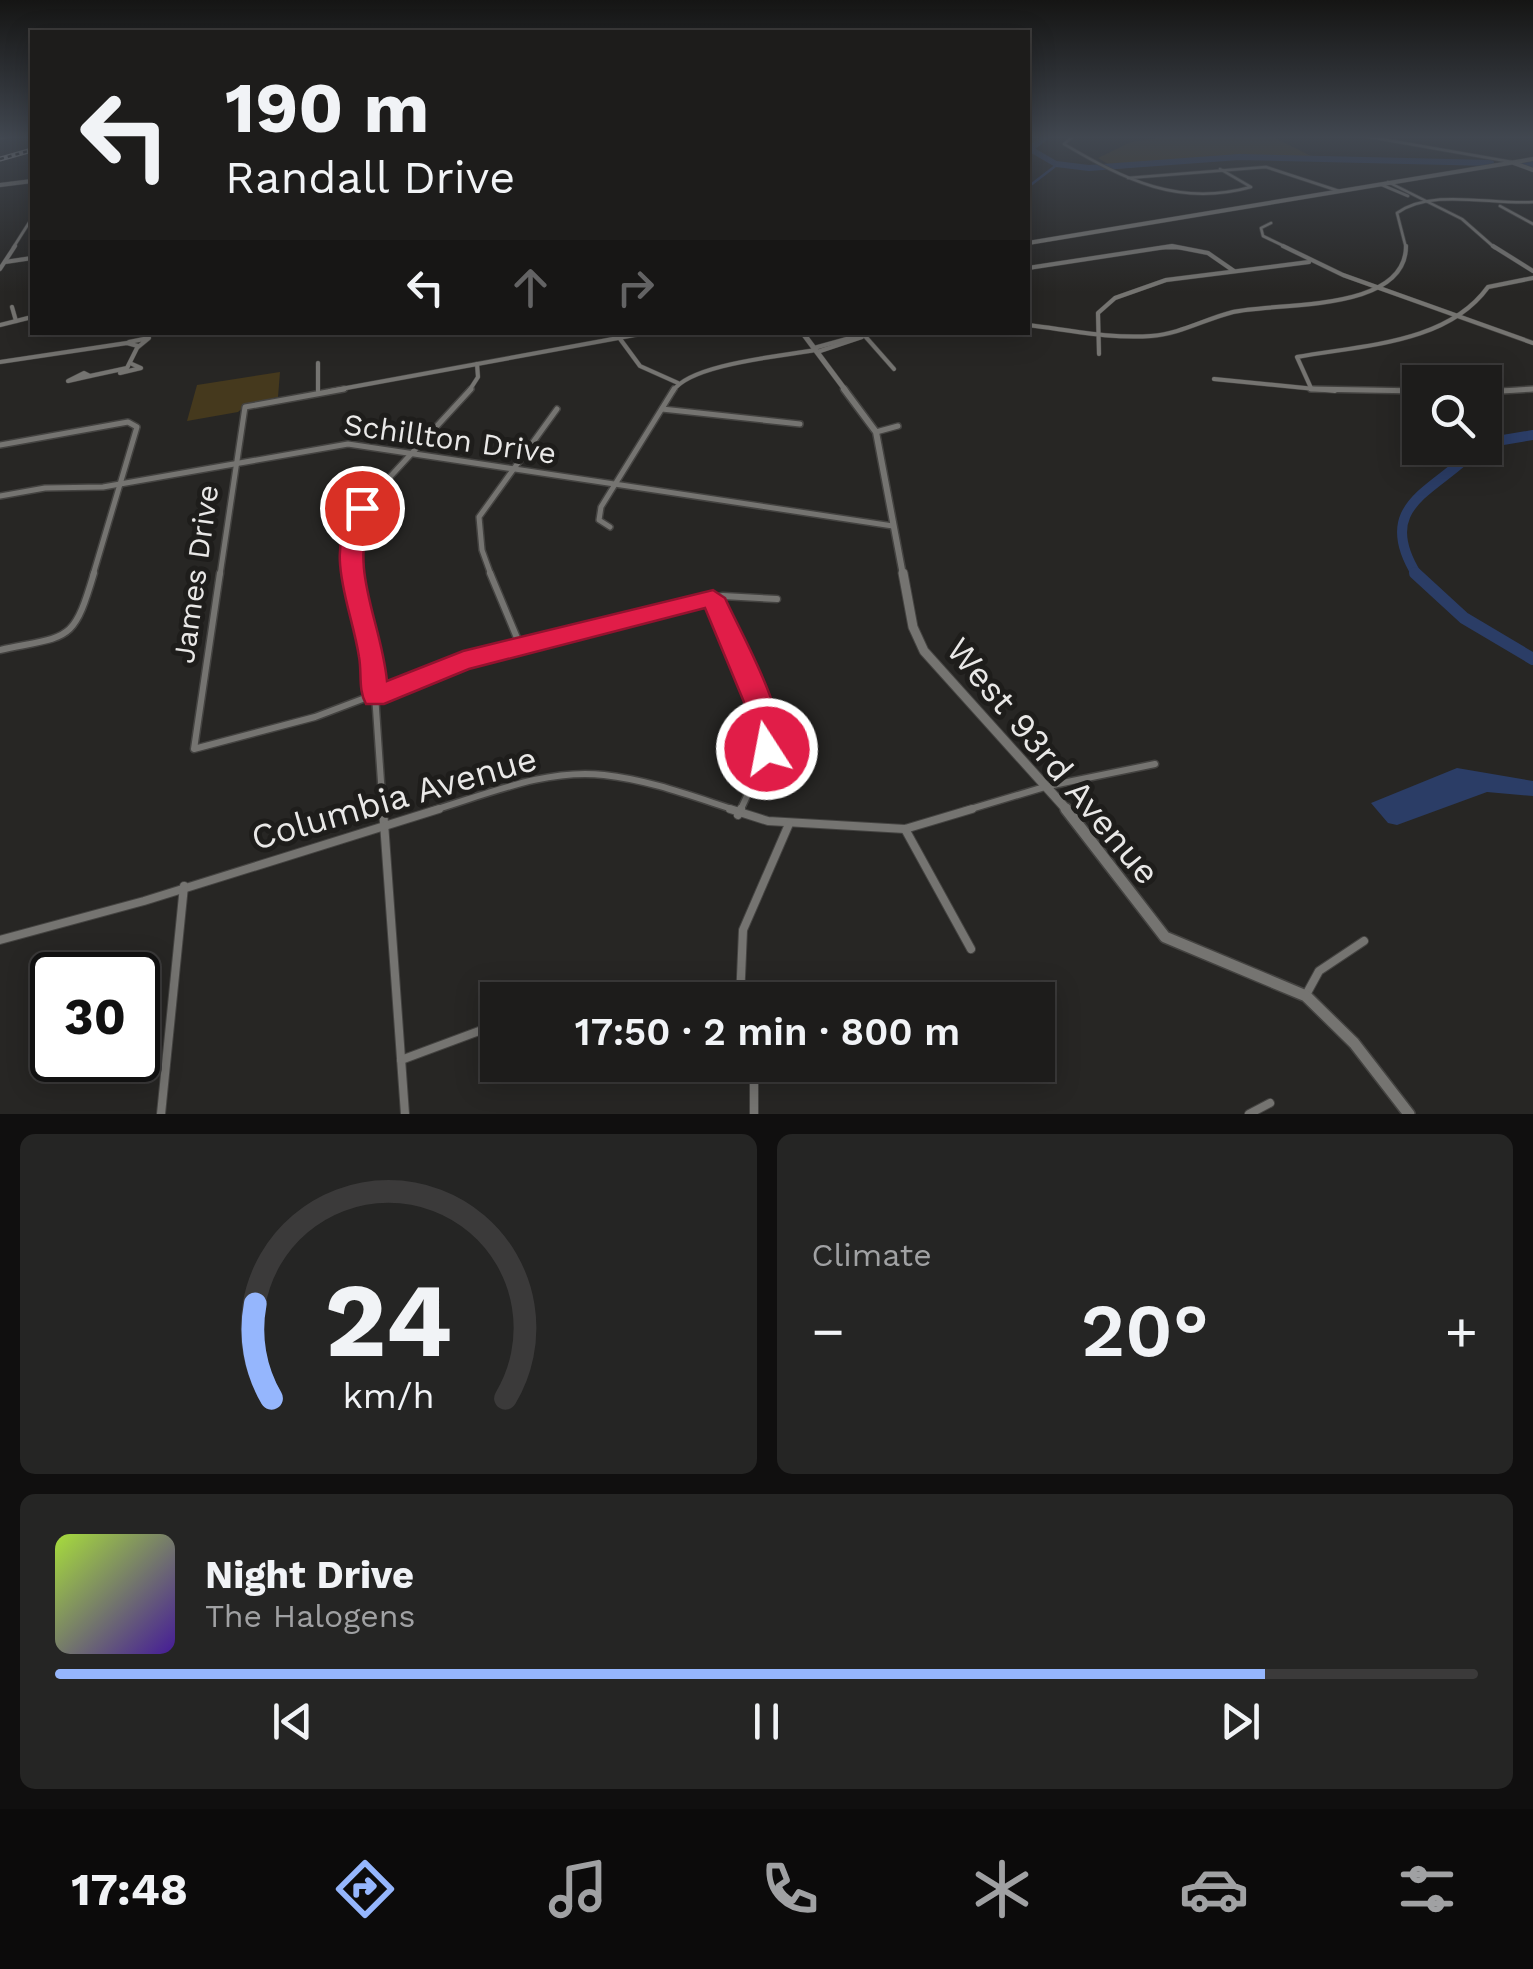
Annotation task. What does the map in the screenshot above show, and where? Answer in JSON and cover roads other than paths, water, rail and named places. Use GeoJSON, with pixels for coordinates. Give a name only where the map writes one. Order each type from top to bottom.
{"type":"FeatureCollection","features":[{"type":"Feature","properties":{"kind":"street"},"geometry":{"type":"LineString","coordinates":[[1146,188],[1178,197],[1250,188]]}},
{"type":"Feature","properties":{"kind":"street"},"geometry":{"type":"LineString","coordinates":[[1330,188],[1337,191]]}},
{"type":"Feature","properties":{"kind":"street"},"geometry":{"type":"LineString","coordinates":[[1030,243],[1356,188]]}},
{"type":"Feature","properties":{"kind":"street"},"geometry":{"type":"LineString","coordinates":[[1390,188],[1426,202]]}},
{"type":"Feature","properties":{"kind":"street"},"geometry":{"type":"LineString","coordinates":[[1399,188],[1470,224],[1502,254],[1533,274]]}},
{"type":"Feature","properties":{"kind":"street"},"geometry":{"type":"LineString","coordinates":[[1030,325],[1096,334],[1178,332],[1232,312],[1325,303],[1374,287],[1393,276],[1406,259],[1397,210],[1426,202],[1533,202]]}},
{"type":"Feature","properties":{"kind":"street"},"geometry":{"type":"LineString","coordinates":[[1498,204],[1533,224]]}},
{"type":"Feature","properties":{"kind":"street"},"geometry":{"type":"LineString","coordinates":[[0,270],[30,221]]}},
{"type":"Feature","properties":{"kind":"street"},"geometry":{"type":"LineString","coordinates":[[1271,223],[1261,228],[1264,237],[1312,262],[1533,343]]}},
{"type":"Feature","properties":{"kind":"street"},"geometry":{"type":"LineString","coordinates":[[1030,268],[1175,246],[1208,252],[1237,273]]}},
{"type":"Feature","properties":{"kind":"street"},"geometry":{"type":"LineString","coordinates":[[5,262],[30,258]]}},
{"type":"Feature","properties":{"kind":"street"},"geometry":{"type":"LineString","coordinates":[[1099,354],[1099,310],[1126,294],[1167,282],[1312,262]]}},
{"type":"Feature","properties":{"kind":"street"},"geometry":{"type":"LineString","coordinates":[[1311,388],[1297,357],[1411,337],[1475,307],[1488,286],[1533,274]]}},
{"type":"Feature","properties":{"kind":"street"},"geometry":{"type":"LineString","coordinates":[[12,307],[16,321]]}},
{"type":"Feature","properties":{"kind":"street"},"geometry":{"type":"LineString","coordinates":[[0,325],[30,318]]}},
{"type":"Feature","properties":{"kind":"street"},"geometry":{"type":"LineString","coordinates":[[318,363],[318,392],[617,335],[634,364],[678,383]]}},
{"type":"Feature","properties":{"kind":"street","name":"West 93rd Avenue"},"geometry":{"type":"LineString","coordinates":[[804,335],[876,432],[913,627],[924,651],[1048,786],[1165,936],[1187,950],[1306,995],[1330,1017],[1409,1114]]}},
{"type":"Feature","properties":{"kind":"street"},"geometry":{"type":"LineString","coordinates":[[610,527],[599,520],[600,507],[678,383],[708,370],[815,350],[860,335]]}},
{"type":"Feature","properties":{"kind":"street"},"geometry":{"type":"LineString","coordinates":[[864,335],[894,369]]}},
{"type":"Feature","properties":{"kind":"street"},"geometry":{"type":"LineString","coordinates":[[0,362],[149,338],[138,347],[132,364],[140,370],[90,376]]}},
{"type":"Feature","properties":{"kind":"street"},"geometry":{"type":"LineString","coordinates":[[126,343],[138,347]]}},
{"type":"Feature","properties":{"kind":"street"},"geometry":{"type":"LineString","coordinates":[[406,1114],[372,656],[353,596],[353,527],[364,504],[475,383],[477,364]]}},
{"type":"Feature","properties":{"kind":"street"},"geometry":{"type":"LineString","coordinates":[[1214,379],[1382,394],[1402,392]]}},
{"type":"Feature","properties":{"kind":"street"},"geometry":{"type":"LineString","coordinates":[[1502,391],[1533,389]]}},
{"type":"Feature","properties":{"kind":"street","name":"James Drive"},"geometry":{"type":"LineString","coordinates":[[318,392],[246,407],[234,462],[194,749],[375,696]]}},
{"type":"Feature","properties":{"kind":"street"},"geometry":{"type":"LineString","coordinates":[[520,645],[504,598],[486,565],[478,527],[484,504],[557,409]]}},
{"type":"Feature","properties":{"kind":"street"},"geometry":{"type":"LineString","coordinates":[[662,409],[800,424]]}},
{"type":"Feature","properties":{"kind":"street"},"geometry":{"type":"LineString","coordinates":[[0,445],[134,423],[80,621],[74,630],[0,650]]}},
{"type":"Feature","properties":{"kind":"street"},"geometry":{"type":"LineString","coordinates":[[876,432],[898,426]]}},
{"type":"Feature","properties":{"kind":"street","name":"Schillton Drive"},"geometry":{"type":"LineString","coordinates":[[0,496],[120,484],[341,444],[896,527]]}},
{"type":"Feature","properties":{"kind":"street"},"geometry":{"type":"LineString","coordinates":[[375,696],[456,663],[713,598],[777,599]]}},
{"type":"Feature","properties":{"kind":"street"},"geometry":{"type":"LineString","coordinates":[[713,598],[765,719],[767,749],[738,814]]}},
{"type":"Feature","properties":{"kind":"street","name":"Columbia Avenue"},"geometry":{"type":"LineString","coordinates":[[0,940],[523,783],[588,774],[646,782],[738,814],[789,824],[905,829],[1048,786],[1155,764]]}},
{"type":"Feature","properties":{"kind":"street"},"geometry":{"type":"LineString","coordinates":[[738,982],[742,923],[789,824]]}},
{"type":"Feature","properties":{"kind":"street"},"geometry":{"type":"LineString","coordinates":[[905,829],[971,949]]}},
{"type":"Feature","properties":{"kind":"street"},"geometry":{"type":"LineString","coordinates":[[161,1114],[184,886]]}},
{"type":"Feature","properties":{"kind":"street"},"geometry":{"type":"LineString","coordinates":[[1306,995],[1318,971],[1364,941]]}},
{"type":"Feature","properties":{"kind":"street"},"geometry":{"type":"LineString","coordinates":[[402,1060],[480,1031]]}},
{"type":"Feature","properties":{"kind":"street"},"geometry":{"type":"LineString","coordinates":[[754,1082],[754,1114]]}},
{"type":"Feature","properties":{"kind":"street"},"geometry":{"type":"LineString","coordinates":[[1249,1114],[1270,1104]]}},
{"type":"Feature","properties":{"kind":"water"},"geometry":{"type":"Polygon","coordinates":[[[1457,768],[1533,781],[1533,796],[1487,792],[1397,825],[1388,823],[1371,803],[1457,768]]]}},
{"type":"Feature","properties":{"kind":"waterway"},"geometry":{"type":"LineString","coordinates":[[1502,440],[1533,435]]}},
{"type":"Feature","properties":{"kind":"waterway"},"geometry":{"type":"LineString","coordinates":[[1417,575],[1405,551],[1402,531],[1406,515],[1415,501],[1458,465]]}},
{"type":"Feature","properties":{"kind":"waterway"},"geometry":{"type":"LineString","coordinates":[[1417,575],[1464,618],[1533,659]]}}]}
